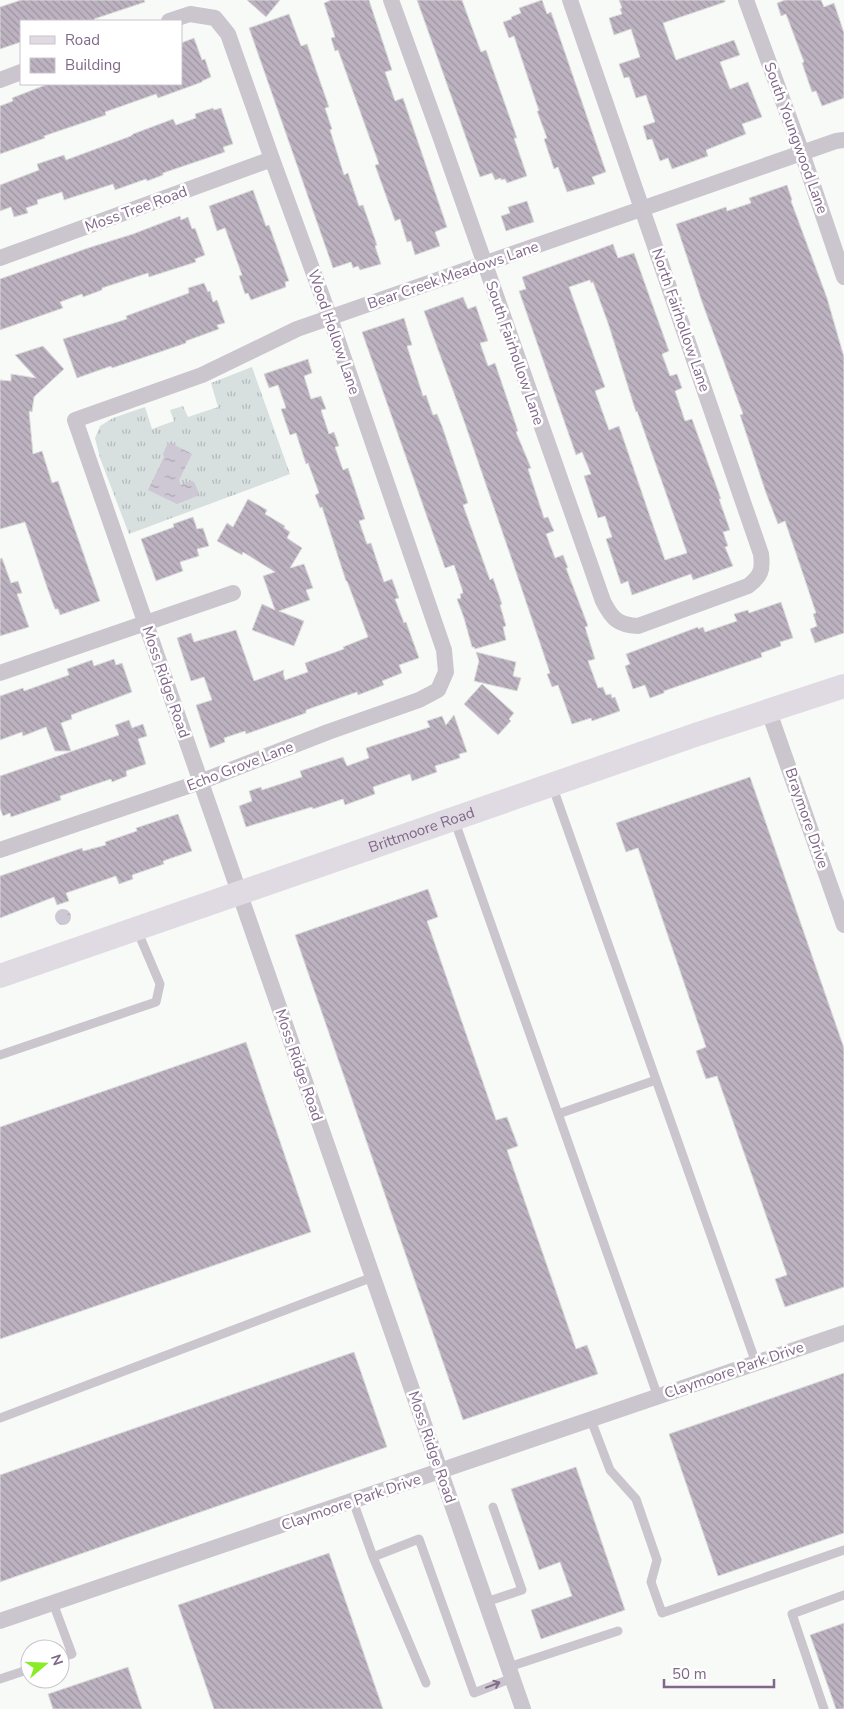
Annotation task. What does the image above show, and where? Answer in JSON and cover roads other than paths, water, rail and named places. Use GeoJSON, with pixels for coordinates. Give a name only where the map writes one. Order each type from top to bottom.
{"type":"FeatureCollection","features":[{"type":"Feature","properties":{"kind":"main road","name":"Brittmoore Road"},"geometry":{"type":"LineString","coordinates":[[0,976],[844,686]]}},
{"type":"Feature","properties":{"kind":"street","name":"South Fairhollow Lane"},"geometry":{"type":"LineString","coordinates":[[391,0],[599,592],[611,616],[625,625],[638,626],[698,605]]}},
{"type":"Feature","properties":{"kind":"street","name":"North Fairhollow Lane"},"geometry":{"type":"LineString","coordinates":[[570,0],[761,554],[762,566],[758,578],[748,586],[698,605]]}},
{"type":"Feature","properties":{"kind":"street","name":"South Youngwood Lane"},"geometry":{"type":"LineString","coordinates":[[746,0],[802,153],[844,277]]}},
{"type":"Feature","properties":{"kind":"street","name":"Wood Hollow Lane"},"geometry":{"type":"LineString","coordinates":[[172,20],[190,14],[215,18],[228,34],[330,318],[444,650]]}},
{"type":"Feature","properties":{"kind":"street"},"geometry":{"type":"LineString","coordinates":[[0,80],[20,72]]}},
{"type":"Feature","properties":{"kind":"street","name":"Bear Creek Meadows Lane"},"geometry":{"type":"LineString","coordinates":[[74,420],[202,375],[297,329],[841,139]]}},
{"type":"Feature","properties":{"kind":"street","name":"Moss Tree Road"},"geometry":{"type":"LineString","coordinates":[[0,258],[272,159]]}},
{"type":"Feature","properties":{"kind":"street","name":"Moss Ridge Road"},"geometry":{"type":"LineString","coordinates":[[74,420],[523,1709]]}},
{"type":"Feature","properties":{"kind":"street"},"geometry":{"type":"LineString","coordinates":[[0,673],[233,593]]}},
{"type":"Feature","properties":{"kind":"street","name":"Echo Grove Lane"},"geometry":{"type":"LineString","coordinates":[[0,850],[200,782],[328,732],[419,700],[438,690],[446,672],[444,650]]}},
{"type":"Feature","properties":{"kind":"street","name":"Braymore Drive"},"geometry":{"type":"LineString","coordinates":[[769,712],[840,899],[844,925]]}},
{"type":"Feature","properties":{"kind":"street","name":"Claymoore Park Drive"},"geometry":{"type":"LineString","coordinates":[[0,1621],[844,1333]]}},
{"type":"Feature","properties":{"kind":"lane"},"geometry":{"type":"LineString","coordinates":[[552,785],[756,1363]]}},
{"type":"Feature","properties":{"kind":"lane"},"geometry":{"type":"LineString","coordinates":[[454,819],[658,1396]]}},
{"type":"Feature","properties":{"kind":"lane"},"geometry":{"type":"LineString","coordinates":[[0,1055],[156,1002],[160,984],[137,928]]}},
{"type":"Feature","properties":{"kind":"lane"},"geometry":{"type":"LineString","coordinates":[[558,1114],[656,1080]]}},
{"type":"Feature","properties":{"kind":"lane"},"geometry":{"type":"LineString","coordinates":[[0,1418],[373,1277]]}},
{"type":"Feature","properties":{"kind":"lane"},"geometry":{"type":"LineString","coordinates":[[591,1420],[610,1470],[636,1499],[657,1560],[651,1582],[662,1613],[844,1550]]}},
{"type":"Feature","properties":{"kind":"lane"},"geometry":{"type":"LineString","coordinates":[[353,1501],[373,1557],[426,1683]]}},
{"type":"Feature","properties":{"kind":"lane"},"geometry":{"type":"LineString","coordinates":[[486,1602],[522,1590],[492,1507]]}},
{"type":"Feature","properties":{"kind":"lane"},"geometry":{"type":"LineString","coordinates":[[373,1557],[419,1539],[474,1693],[510,1673],[618,1630]]}},
{"type":"Feature","properties":{"kind":"lane"},"geometry":{"type":"LineString","coordinates":[[824,1709],[792,1614],[844,1595]]}},
{"type":"Feature","properties":{"kind":"lane"},"geometry":{"type":"LineString","coordinates":[[53,1603],[66,1639]]}},
{"type":"Feature","properties":{"kind":"lane"},"geometry":{"type":"LineString","coordinates":[[0,1679],[20,1672]]}},
{"type":"Feature","properties":{"kind":"water"},"geometry":{"type":"Polygon","coordinates":[[[171,443],[192,454],[179,480],[181,485],[191,481],[194,482],[199,493],[197,496],[177,504],[148,490],[164,457],[163,454],[167,445],[171,443]]]}},
{"type":"Feature","properties":{"kind":"water"},"geometry":{"type":"Polygon","coordinates":[[[60,909],[66,909],[71,914],[69,923],[60,925],[55,920],[55,914],[60,909]]]}}]}
